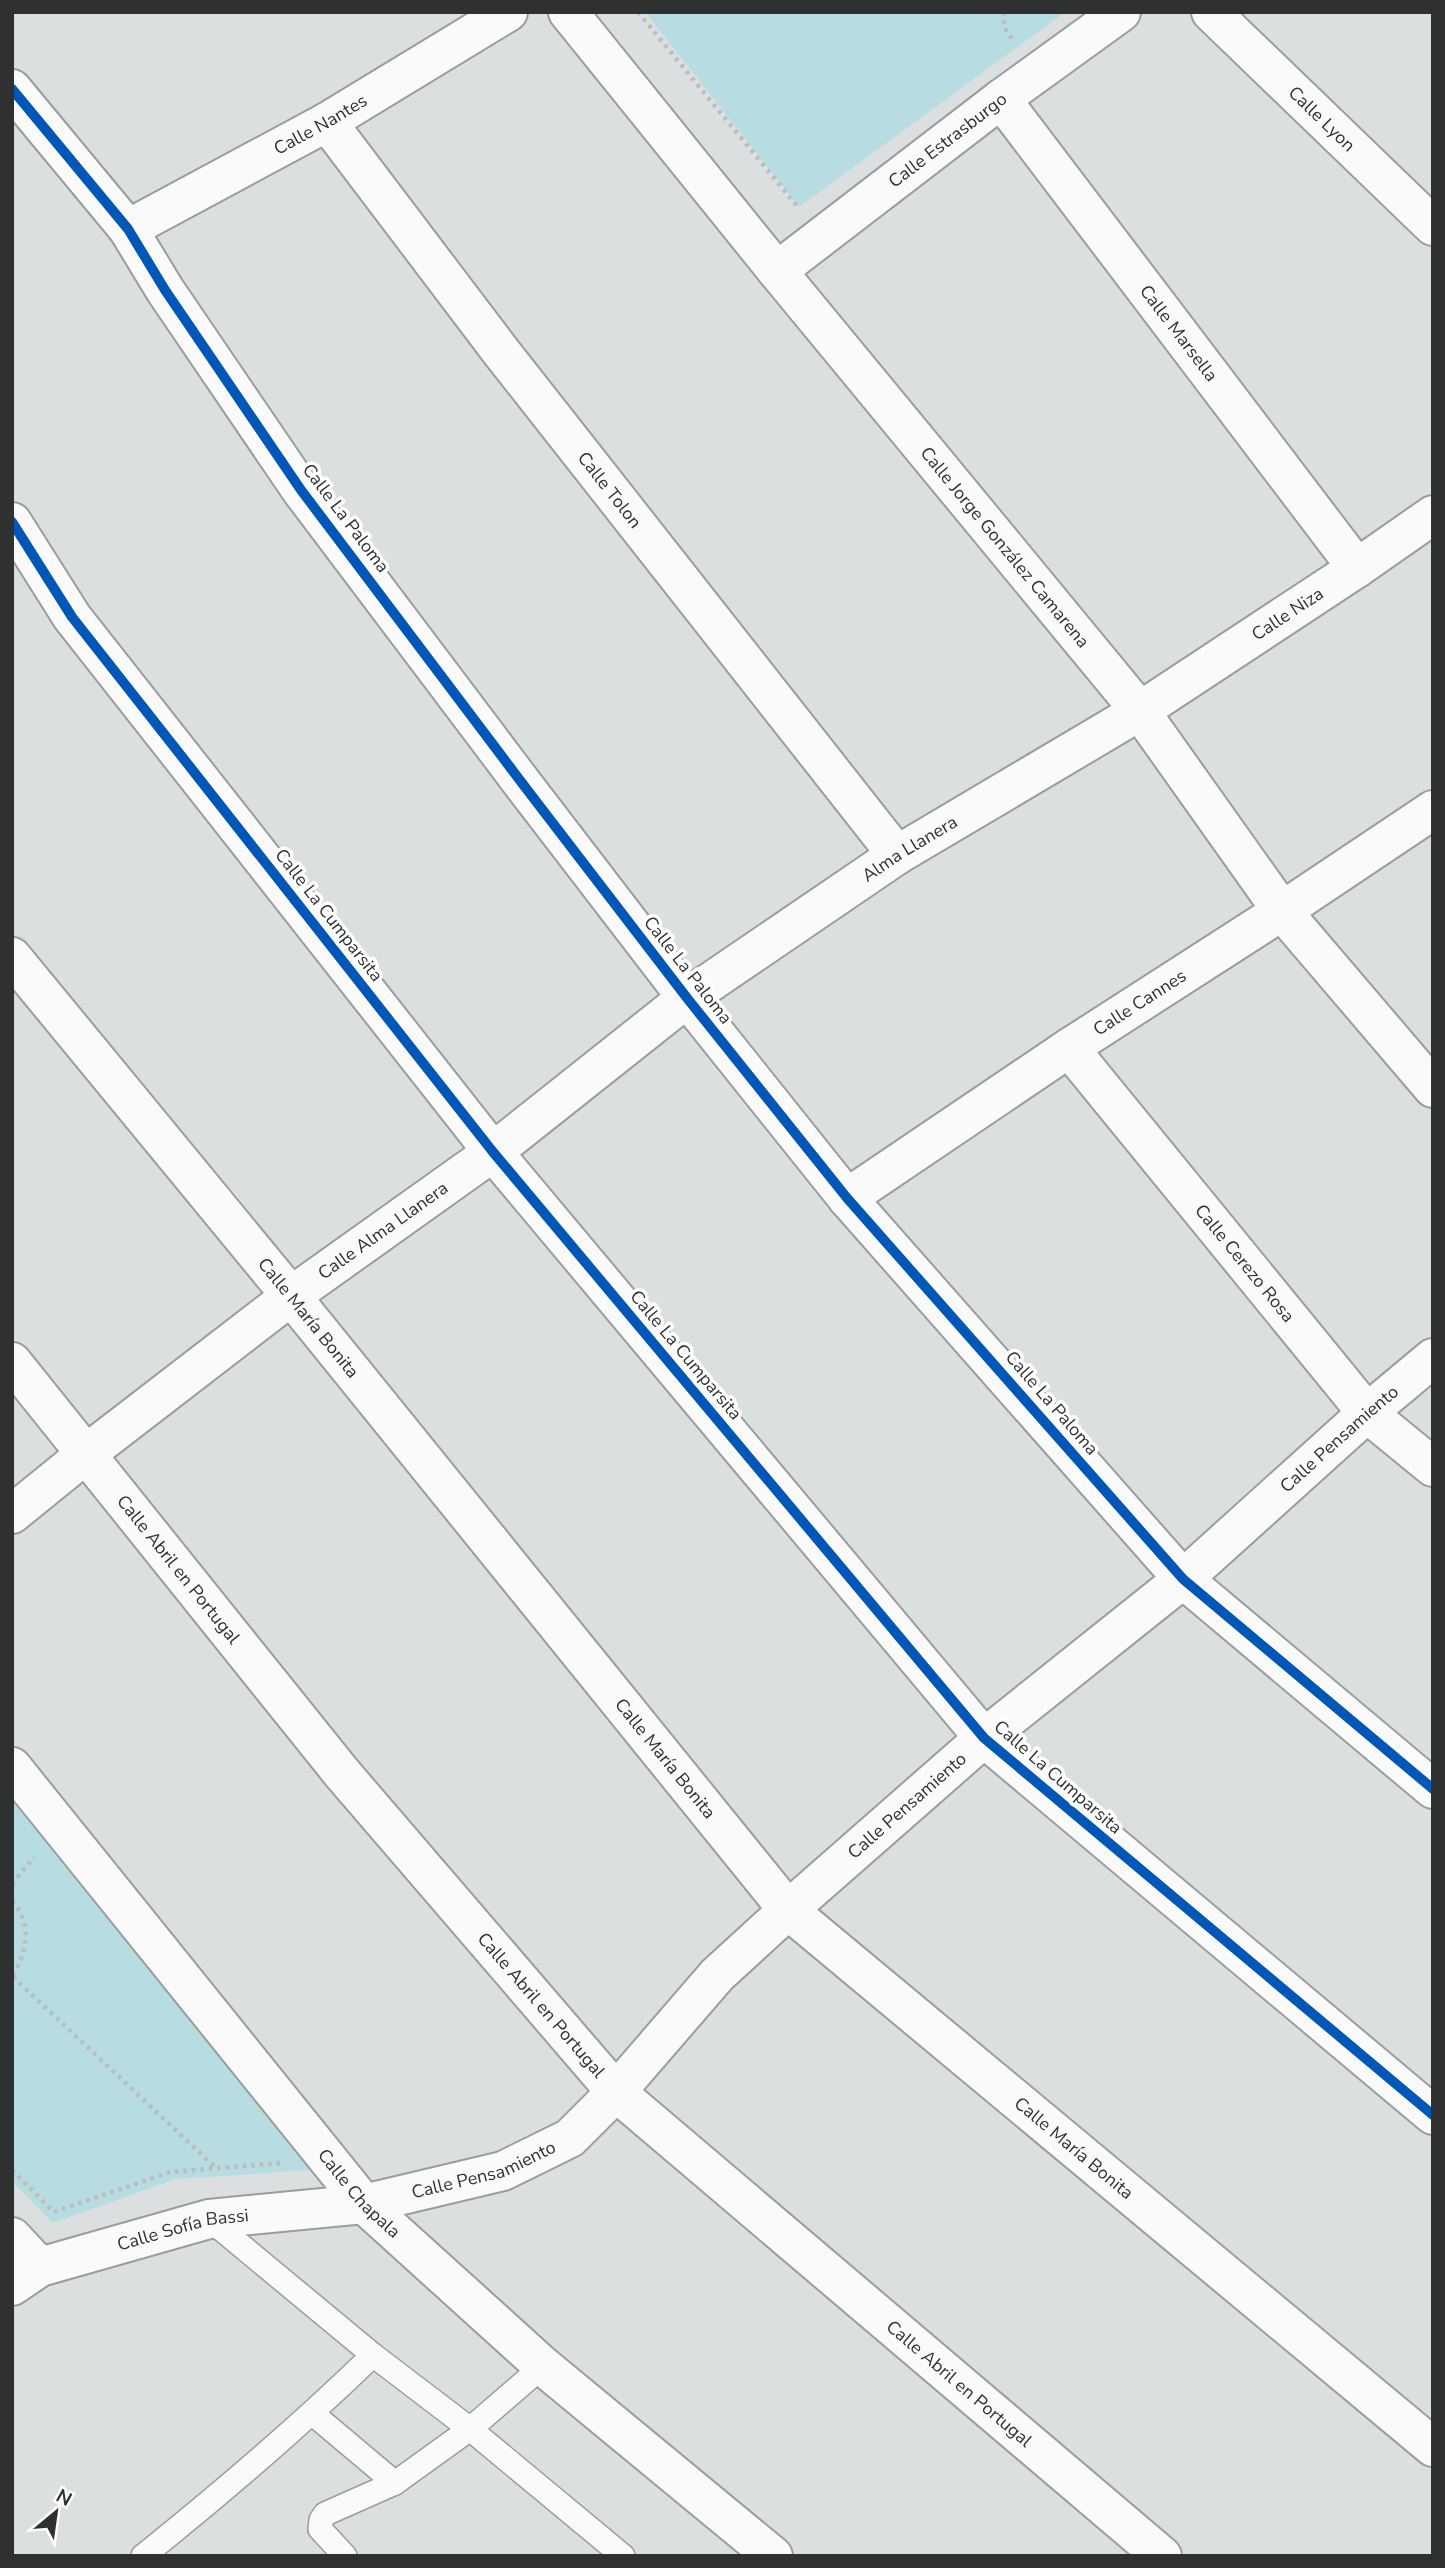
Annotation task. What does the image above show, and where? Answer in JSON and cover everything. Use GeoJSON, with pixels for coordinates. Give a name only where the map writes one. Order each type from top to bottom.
{"type":"FeatureCollection","features":[{"type":"Feature","properties":{"kind":"street","name":"Calle Nantes"},"geometry":{"type":"LineString","coordinates":[[128,229],[327,122],[508,12]]}},
{"type":"Feature","properties":{"kind":"street","name":"Calle Jorge González Camarena"},"geometry":{"type":"LineString","coordinates":[[568,12],[777,271],[1140,711],[1282,911],[1433,1088]]}},
{"type":"Feature","properties":{"kind":"street","name":"Calle Estrasburgo"},"geometry":{"type":"LineString","coordinates":[[777,271],[1001,99],[1121,12]]}},
{"type":"Feature","properties":{"kind":"street","name":"Calle Lyon"},"geometry":{"type":"LineString","coordinates":[[1211,12],[1433,226]]}},
{"type":"Feature","properties":{"kind":"street","name":"Calle La Paloma"},"geometry":{"type":"LineString","coordinates":[[12,89],[128,229],[165,290],[301,490],[687,998],[847,1198],[1183,1579],[1433,1789]]}},
{"type":"Feature","properties":{"kind":"street","name":"Calle Marsella"},"geometry":{"type":"LineString","coordinates":[[1001,99],[1357,568]]}},
{"type":"Feature","properties":{"kind":"street","name":"Calle Tolon"},"geometry":{"type":"LineString","coordinates":[[327,122],[502,353],[897,855]]}},
{"type":"Feature","properties":{"kind":"street","name":"Calle Niza"},"geometry":{"type":"LineString","coordinates":[[1140,711],[1433,515]]}},
{"type":"Feature","properties":{"kind":"street","name":"Calle La Cumparsita"},"geometry":{"type":"LineString","coordinates":[[12,522],[88,638],[493,1152],[984,1738],[1433,2115]]}},
{"type":"Feature","properties":{"kind":"street","name":"Alma Llanera"},"geometry":{"type":"LineString","coordinates":[[687,998],[897,855],[1140,711]]}},
{"type":"Feature","properties":{"kind":"street","name":"Calle Cannes"},"geometry":{"type":"LineString","coordinates":[[847,1198],[1069,1048],[1433,810]]}},
{"type":"Feature","properties":{"kind":"street","name":"Calle María Bonita"},"geometry":{"type":"LineString","coordinates":[[12,957],[291,1296],[788,1910],[1433,2446]]}},
{"type":"Feature","properties":{"kind":"street","name":"Calle Alma Llanera"},"geometry":{"type":"LineString","coordinates":[[12,1514],[291,1296],[493,1152],[687,998]]}},
{"type":"Feature","properties":{"kind":"street","name":"Calle Cerezo Rosa"},"geometry":{"type":"LineString","coordinates":[[1069,1048],[1367,1413],[1433,1467]]}},
{"type":"Feature","properties":{"kind":"street","name":"Calle Pensamiento"},"geometry":{"type":"LineString","coordinates":[[364,2204],[503,2171],[570,2138],[616,2092],[717,1975],[788,1910],[984,1738],[1183,1579],[1367,1413],[1433,1358]]}},
{"type":"Feature","properties":{"kind":"street","name":"Calle Abril en Portugal"},"geometry":{"type":"LineString","coordinates":[[12,1362],[341,1772],[616,2092],[1162,2556]]}},
{"type":"Feature","properties":{"kind":"street","name":"Calle Chapala"},"geometry":{"type":"LineString","coordinates":[[12,1767],[364,2204],[543,2366],[773,2556]]}},
{"type":"Feature","properties":{"kind":"street","name":"Calle Sofía Bassi"},"geometry":{"type":"LineString","coordinates":[[26,2276],[209,2219],[364,2204]]}},
{"type":"Feature","properties":{"kind":"street"},"geometry":{"type":"LineString","coordinates":[[12,2237],[26,2276]]}},
{"type":"Feature","properties":{"kind":"lane"},"geometry":{"type":"LineString","coordinates":[[209,2219],[623,2556]]}},
{"type":"Feature","properties":{"kind":"lane"},"geometry":{"type":"LineString","coordinates":[[143,2556],[219,2496],[313,2414],[373,2355]]}},
{"type":"Feature","properties":{"kind":"lane"},"geometry":{"type":"LineString","coordinates":[[345,2556],[320,2529],[325,2514],[395,2483],[470,2429],[543,2366]]}},
{"type":"Feature","properties":{"kind":"lane"},"geometry":{"type":"LineString","coordinates":[[313,2414],[395,2483]]}},
{"type":"Feature","properties":{"kind":"path"},"geometry":{"type":"LineString","coordinates":[[638,12],[799,209]]}},
{"type":"Feature","properties":{"kind":"path"},"geometry":{"type":"LineString","coordinates":[[1004,12],[1004,27],[1019,47]]}},
{"type":"Feature","properties":{"kind":"path"},"geometry":{"type":"LineString","coordinates":[[12,1884],[37,1854]]}},
{"type":"Feature","properties":{"kind":"path"},"geometry":{"type":"LineString","coordinates":[[12,1901],[18,1907],[25,1925],[27,1943],[22,1961],[12,1977],[216,2168]]}},
{"type":"Feature","properties":{"kind":"path"},"geometry":{"type":"LineString","coordinates":[[12,2170],[54,2212],[170,2172],[288,2163]]}},
{"type":"Feature","properties":{"kind":"shaded area"},"geometry":{"type":"Polygon","coordinates":[[[645,12],[1065,12],[799,207],[645,12]]]}},
{"type":"Feature","properties":{"kind":"shaded area"},"geometry":{"type":"Polygon","coordinates":[[[12,1782],[325,2169],[176,2179],[53,2223],[12,2181],[12,1782]]]}},
{"type":"Feature","properties":{"kind":"cycle path"},"geometry":{"type":"LineString","coordinates":[[12,89],[128,229],[165,290],[301,490],[687,998],[847,1198],[1183,1579],[1433,1789]]}},
{"type":"Feature","properties":{"kind":"cycle path"},"geometry":{"type":"LineString","coordinates":[[12,522],[72,617],[493,1152],[984,1738],[1433,2115]]}}]}
